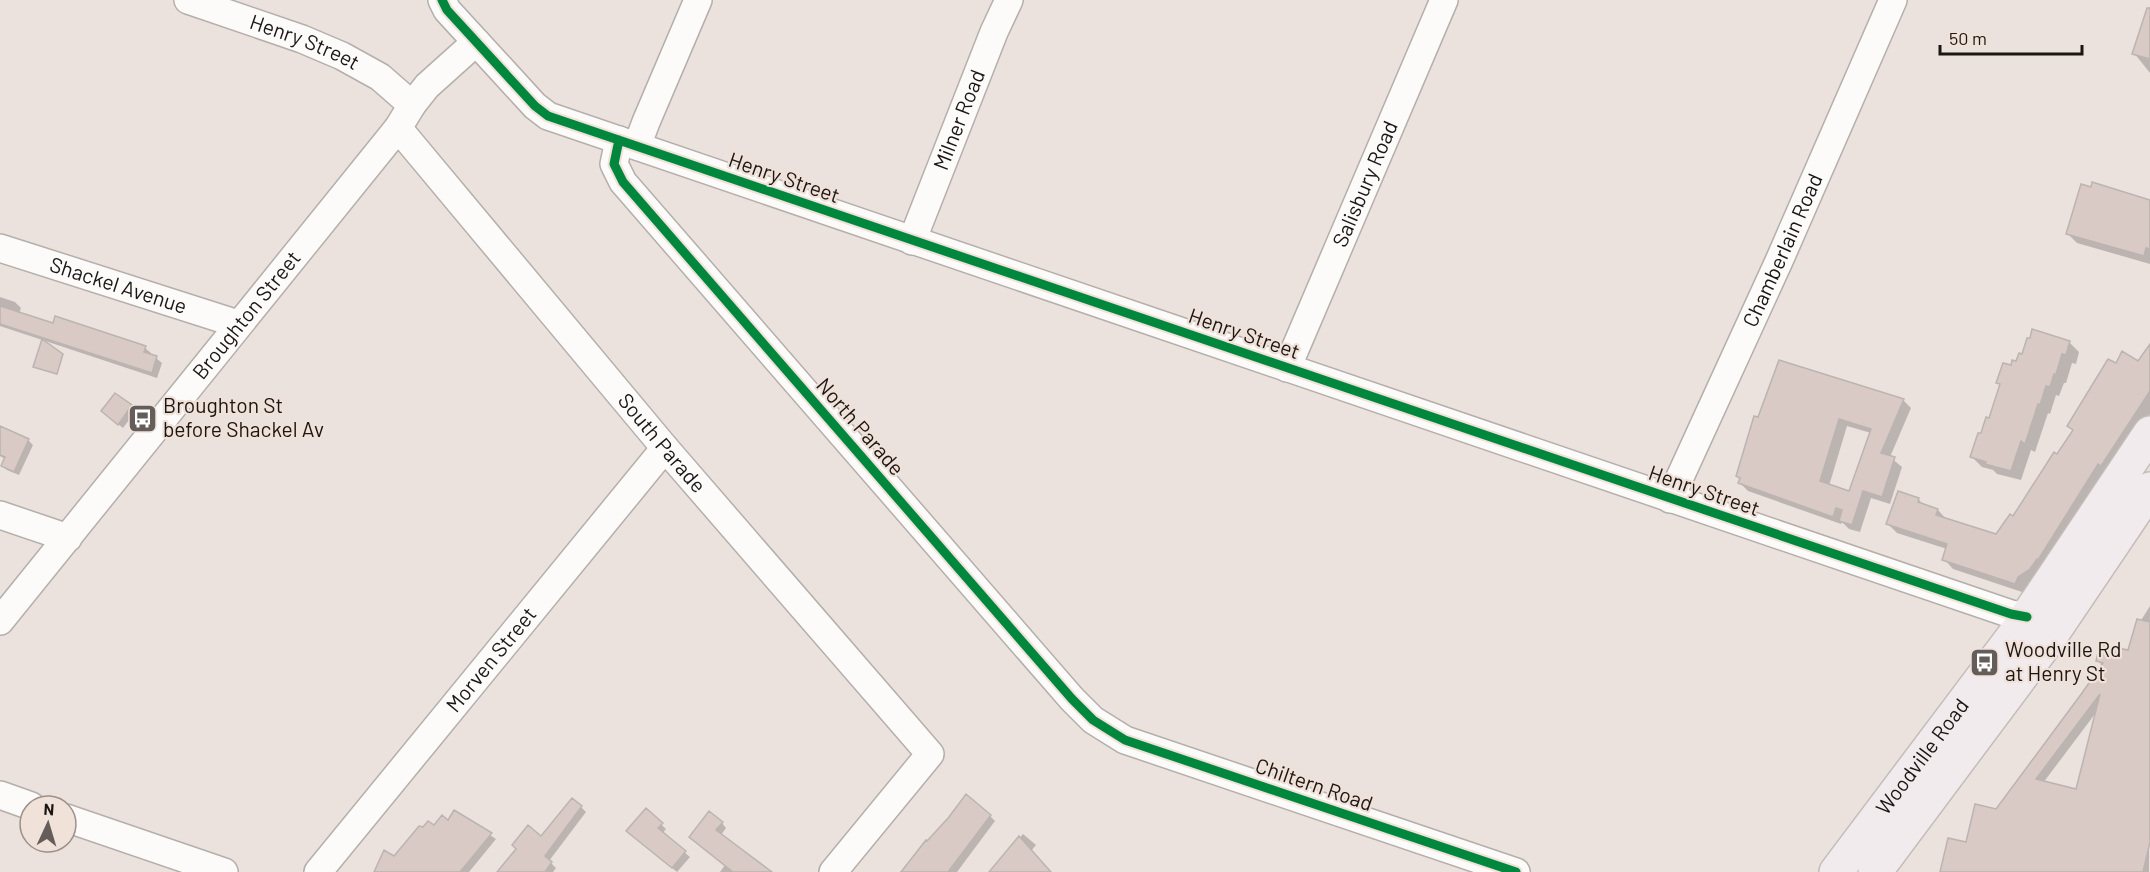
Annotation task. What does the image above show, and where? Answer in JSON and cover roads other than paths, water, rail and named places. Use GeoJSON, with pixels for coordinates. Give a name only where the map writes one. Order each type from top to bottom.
{"type":"FeatureCollection","features":[{"type":"Feature","properties":{"kind":"main road","name":"Woodville Road"},"geometry":{"type":"LineString","coordinates":[[1836,872],[2027,617],[2146,443]]}},
{"type":"Feature","properties":{"kind":"main road","name":"Woodville Road"},"geometry":{"type":"LineString","coordinates":[[1875,872],[2046,643],[2150,489]]}},
{"type":"Feature","properties":{"kind":"street","name":"Henry Street"},"geometry":{"type":"LineString","coordinates":[[188,0],[303,39],[420,95]]}},
{"type":"Feature","properties":{"kind":"street","name":"Henry Street"},"geometry":{"type":"LineString","coordinates":[[442,0],[447,10],[476,42],[535,106],[548,116],[1670,499],[2000,610],[2027,617]]}},
{"type":"Feature","properties":{"kind":"street","name":"North Parade"},"geometry":{"type":"LineString","coordinates":[[698,0],[646,122],[614,164],[623,182],[1072,699],[1103,727]]}},
{"type":"Feature","properties":{"kind":"street","name":"Milner Road"},"geometry":{"type":"LineString","coordinates":[[912,241],[994,32],[1009,0]]}},
{"type":"Feature","properties":{"kind":"street","name":"Salisbury Road"},"geometry":{"type":"LineString","coordinates":[[1287,368],[1444,0]]}},
{"type":"Feature","properties":{"kind":"street","name":"Chamberlain Road"},"geometry":{"type":"LineString","coordinates":[[1670,499],[1779,261],[1893,0]]}},
{"type":"Feature","properties":{"kind":"street","name":"Broughton Street"},"geometry":{"type":"LineString","coordinates":[[0,621],[398,128],[420,95],[476,42]]}},
{"type":"Feature","properties":{"kind":"street","name":"South Parade"},"geometry":{"type":"LineString","coordinates":[[398,128],[665,448],[930,754],[833,872]]}},
{"type":"Feature","properties":{"kind":"street","name":"Shackel Avenue"},"geometry":{"type":"LineString","coordinates":[[0,248],[238,324]]}},
{"type":"Feature","properties":{"kind":"street","name":"Morven Street"},"geometry":{"type":"LineString","coordinates":[[318,872],[665,448]]}},
{"type":"Feature","properties":{"kind":"street"},"geometry":{"type":"LineString","coordinates":[[0,515],[68,538]]}},
{"type":"Feature","properties":{"kind":"street","name":"Chiltern Road"},"geometry":{"type":"LineString","coordinates":[[1103,727],[1125,740],[1516,872]]}},
{"type":"Feature","properties":{"kind":"street"},"geometry":{"type":"LineString","coordinates":[[0,795],[18,801]]}},
{"type":"Feature","properties":{"kind":"street"},"geometry":{"type":"LineString","coordinates":[[78,822],[224,872]]}},
{"type":"Feature","properties":{"kind":"place","name":"Broughton St before Shackel Av"},"geometry":{"type":"Point","coordinates":[142,418]}},
{"type":"Feature","properties":{"kind":"place","name":"Woodville Rd at Henry St"},"geometry":{"type":"Point","coordinates":[1984,662]}}]}
